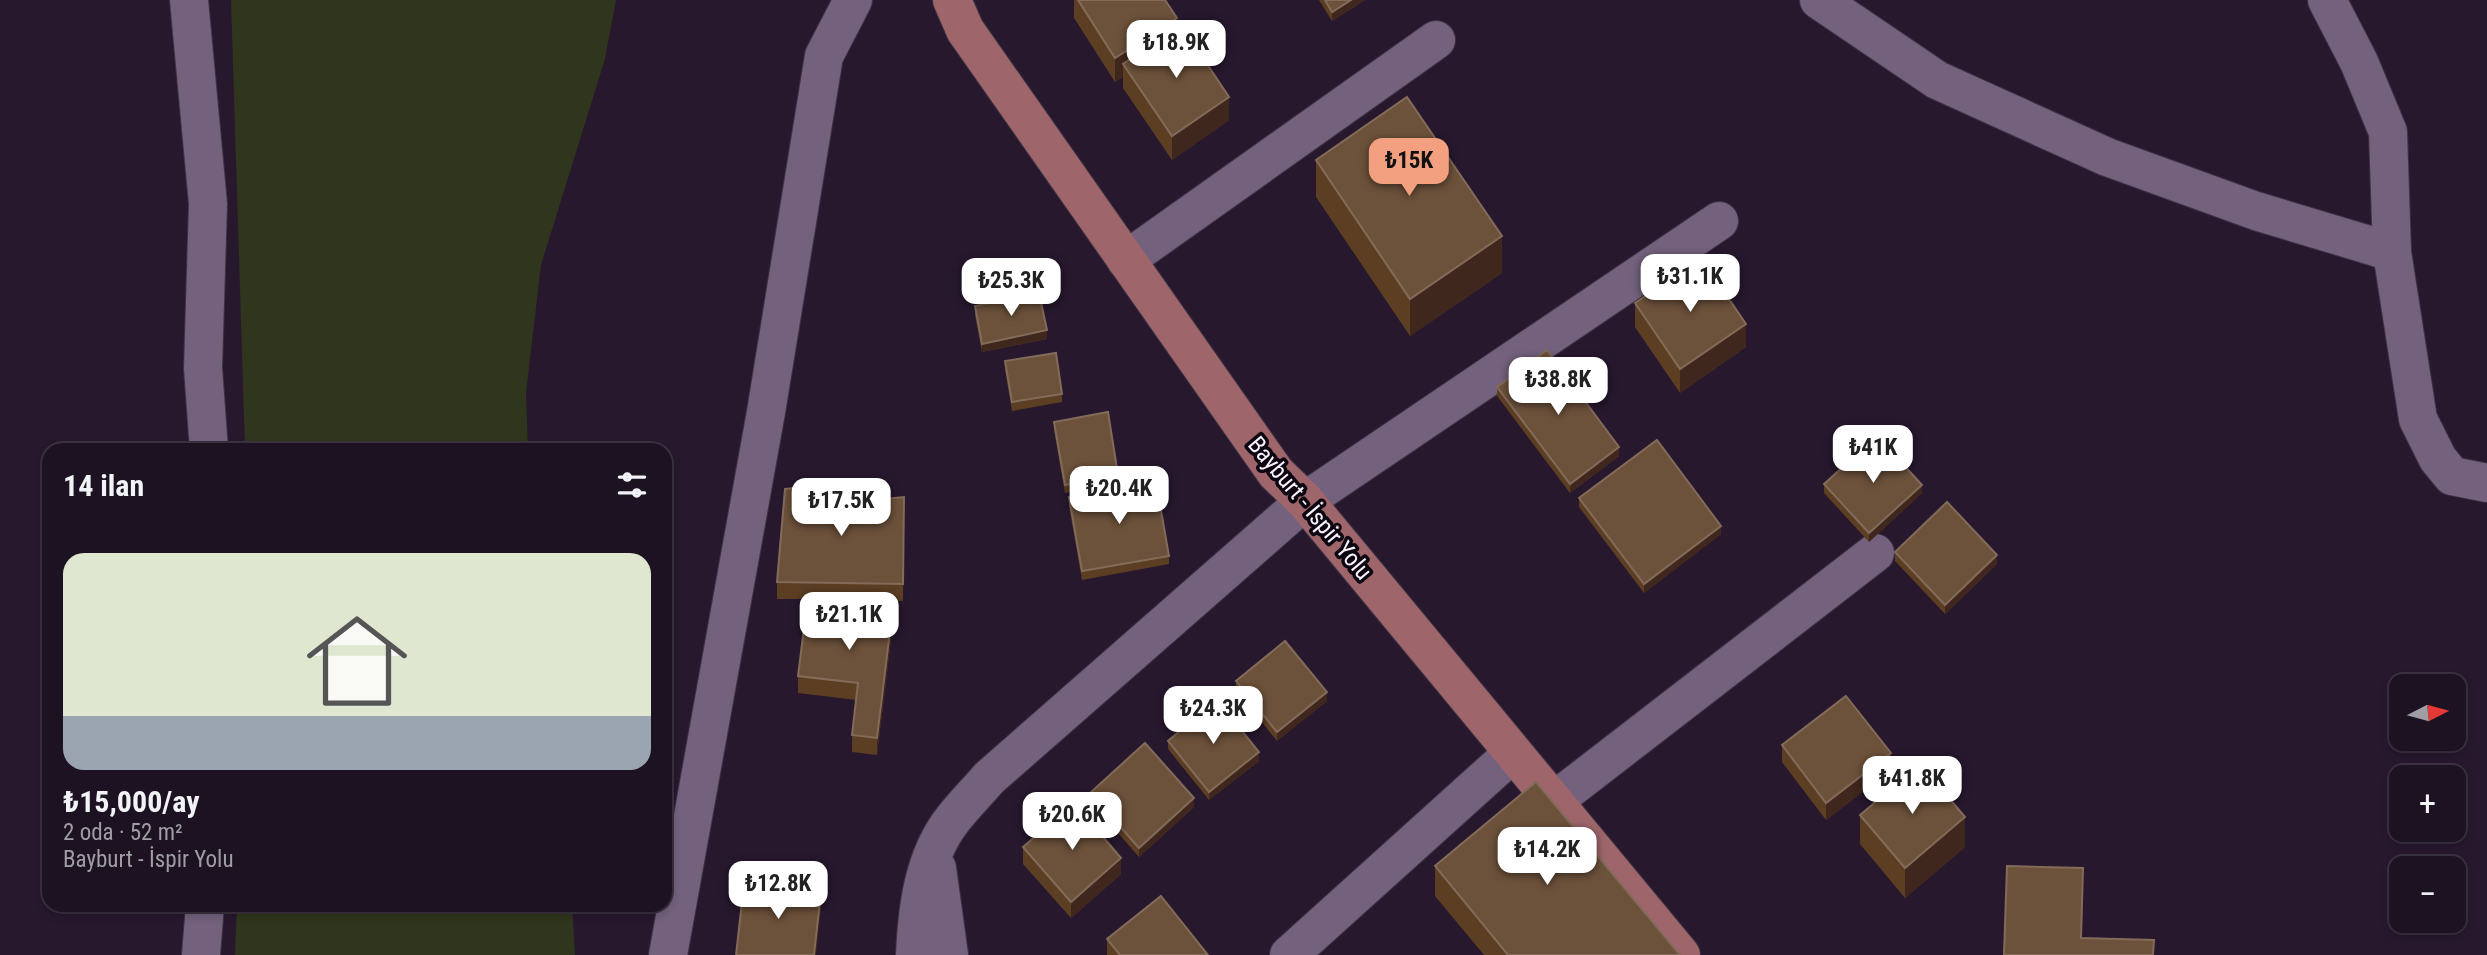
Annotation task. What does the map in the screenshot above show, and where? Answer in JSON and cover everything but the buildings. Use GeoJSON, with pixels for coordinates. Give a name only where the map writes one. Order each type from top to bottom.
{"type":"FeatureCollection","features":[{"type":"Feature","properties":{"kind":"main road","name":"Bayburt - İspir Yolu"},"geometry":{"type":"LineString","coordinates":[[952,0],[965,30],[1276,473],[1305,501],[1681,955]]}},
{"type":"Feature","properties":{"kind":"street"},"geometry":{"type":"LineString","coordinates":[[189,0],[208,204],[203,368],[208,443]]}},
{"type":"Feature","properties":{"kind":"street"},"geometry":{"type":"LineString","coordinates":[[668,955],[766,412],[824,56],[853,0]]}},
{"type":"Feature","properties":{"kind":"street"},"geometry":{"type":"LineString","coordinates":[[1819,0],[1937,80],[2107,157],[2256,211],[2392,252]]}},
{"type":"Feature","properties":{"kind":"street"},"geometry":{"type":"LineString","coordinates":[[2327,0],[2359,62],[2388,132],[2392,252],[2418,419],[2438,459],[2452,476],[2487,483]]}},
{"type":"Feature","properties":{"kind":"street"},"geometry":{"type":"LineString","coordinates":[[1126,260],[1436,40]]}},
{"type":"Feature","properties":{"kind":"street"},"geometry":{"type":"LineString","coordinates":[[915,955],[916,918],[930,861],[951,821],[989,778],[1305,501],[1719,221]]}},
{"type":"Feature","properties":{"kind":"street"},"geometry":{"type":"LineString","coordinates":[[1554,801],[1875,553]]}},
{"type":"Feature","properties":{"kind":"street"},"geometry":{"type":"LineString","coordinates":[[1289,955],[1513,753]]}},
{"type":"Feature","properties":{"kind":"street"},"geometry":{"type":"LineString","coordinates":[[934,852],[949,955]]}},
{"type":"Feature","properties":{"kind":"street"},"geometry":{"type":"LineString","coordinates":[[201,955],[204,912]]}},
{"type":"Feature","properties":{"kind":"green space"},"geometry":{"type":"Polygon","coordinates":[[[231,0],[616,0],[605,59],[541,265],[526,393],[528,443],[245,443],[231,0]]]}},
{"type":"Feature","properties":{"kind":"green space"},"geometry":{"type":"Polygon","coordinates":[[[237,912],[572,912],[575,955],[235,955],[237,912]]]}}]}
